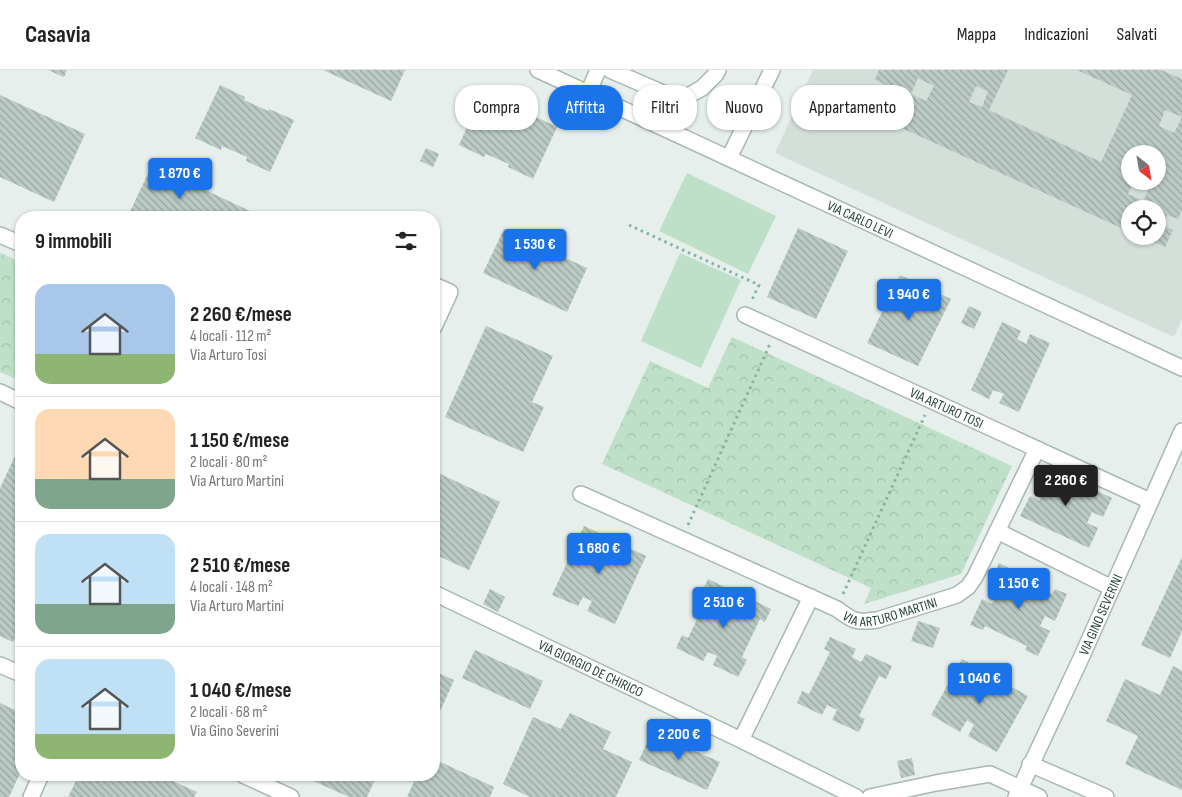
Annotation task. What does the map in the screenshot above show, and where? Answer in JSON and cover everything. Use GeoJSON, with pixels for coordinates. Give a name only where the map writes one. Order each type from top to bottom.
{"type":"FeatureCollection","features":[{"type":"Feature","properties":{"kind":"street","name":"VIA CARLO LEVI"},"geometry":{"type":"LineString","coordinates":[[538,70],[571,85]]}},
{"type":"Feature","properties":{"kind":"street"},"geometry":{"type":"LineString","coordinates":[[591,85],[598,70]]}},
{"type":"Feature","properties":{"kind":"street"},"geometry":{"type":"LineString","coordinates":[[610,70],[670,96],[688,96],[702,88],[718,70]]}},
{"type":"Feature","properties":{"kind":"street"},"geometry":{"type":"LineString","coordinates":[[729,158],[772,70]]}},
{"type":"Feature","properties":{"kind":"street","name":"VIA CARLO LEVI"},"geometry":{"type":"LineString","coordinates":[[623,109],[1182,368]]}},
{"type":"Feature","properties":{"kind":"street"},"geometry":{"type":"LineString","coordinates":[[0,235],[15,241]]}},
{"type":"Feature","properties":{"kind":"street"},"geometry":{"type":"LineString","coordinates":[[440,288],[450,292],[440,314]]}},
{"type":"Feature","properties":{"kind":"street","name":"VIA ARTURO TOSI"},"geometry":{"type":"LineString","coordinates":[[745,315],[1150,501]]}},
{"type":"Feature","properties":{"kind":"street"},"geometry":{"type":"LineString","coordinates":[[0,392],[15,399]]}},
{"type":"Feature","properties":{"kind":"street","name":"VIA GINO SEVERINI"},"geometry":{"type":"LineString","coordinates":[[1018,792],[1182,430]]}},
{"type":"Feature","properties":{"kind":"street","name":"VIA ARTURO MARTINI"},"geometry":{"type":"LineString","coordinates":[[581,494],[811,597],[836,609],[851,620],[864,622],[877,620],[957,595],[968,587],[975,577],[1037,449]]}},
{"type":"Feature","properties":{"kind":"street"},"geometry":{"type":"LineString","coordinates":[[997,531],[1112,588]]}},
{"type":"Feature","properties":{"kind":"street","name":"VIA GIORGIO DE CHIRICO"},"geometry":{"type":"LineString","coordinates":[[440,596],[856,797]]}},
{"type":"Feature","properties":{"kind":"street"},"geometry":{"type":"LineString","coordinates":[[741,740],[811,597]]}},
{"type":"Feature","properties":{"kind":"street"},"geometry":{"type":"LineString","coordinates":[[0,665],[15,671]]}},
{"type":"Feature","properties":{"kind":"street"},"geometry":{"type":"LineString","coordinates":[[1030,764],[1106,797]]}},
{"type":"Feature","properties":{"kind":"street"},"geometry":{"type":"LineString","coordinates":[[870,797],[990,774],[1018,792],[1038,797]]}},
{"type":"Feature","properties":{"kind":"street"},"geometry":{"type":"LineString","coordinates":[[31,797],[38,781]]}},
{"type":"Feature","properties":{"kind":"street"},"geometry":{"type":"LineString","coordinates":[[256,781],[291,797]]}},
{"type":"Feature","properties":{"kind":"path"},"geometry":{"type":"LineString","coordinates":[[629,224],[759,285]]}},
{"type":"Feature","properties":{"kind":"path"},"geometry":{"type":"LineString","coordinates":[[681,540],[777,330]]}},
{"type":"Feature","properties":{"kind":"path"},"geometry":{"type":"LineString","coordinates":[[836,609],[932,401]]}},
{"type":"Feature","properties":{"kind":"shaded area"},"geometry":{"type":"Polygon","coordinates":[[[813,70],[1182,70],[1182,319],[1174,337],[775,153],[791,118],[791,130],[914,130],[914,85],[806,85],[813,70]]]}},
{"type":"Feature","properties":{"kind":"green space"},"geometry":{"type":"Polygon","coordinates":[[[687,173],[776,216],[748,274],[659,231],[687,173]]]}},
{"type":"Feature","properties":{"kind":"green space"},"geometry":{"type":"Polygon","coordinates":[[[0,253],[15,259],[15,378],[0,372],[0,253]]]}},
{"type":"Feature","properties":{"kind":"green space"},"geometry":{"type":"Polygon","coordinates":[[[680,253],[741,280],[701,368],[641,341],[680,253]]]}},
{"type":"Feature","properties":{"kind":"green space"},"geometry":{"type":"Polygon","coordinates":[[[732,337],[1012,466],[961,574],[864,604],[871,588],[602,464],[650,361],[708,388],[732,337]]]}},
{"type":"Feature","properties":{"kind":"building"},"geometry":{"type":"Polygon","coordinates":[[[48,70],[67,70],[64,77],[48,70]]]}},
{"type":"Feature","properties":{"kind":"building"},"geometry":{"type":"Polygon","coordinates":[[[323,70],[405,70],[391,101],[323,70]]]}},
{"type":"Feature","properties":{"kind":"building"},"geometry":{"type":"Polygon","coordinates":[[[879,70],[1008,70],[989,110],[1101,162],[1132,95],[1077,70],[1161,70],[1182,79],[1182,117],[1182,210],[1178,219],[1167,215],[1166,218],[1166,200],[1143,200],[1148,190],[1166,190],[1166,145],[1121,145],[1121,190],[1130,190],[1128,194],[1141,200],[1121,200],[1121,228],[906,130],[914,130],[914,95],[926,101],[934,86],[918,78],[914,87],[914,85],[885,84],[875,80],[879,70]],[[976,86],[969,102],[982,107],[988,91],[976,86]],[[1165,110],[1159,126],[1174,133],[1182,117],[1165,110]]]}},
{"type":"Feature","properties":{"kind":"building"},"geometry":{"type":"Polygon","coordinates":[[[220,85],[245,97],[244,100],[294,120],[270,172],[246,161],[247,157],[222,146],[221,150],[195,138],[220,85]]]}},
{"type":"Feature","properties":{"kind":"building"},"geometry":{"type":"Polygon","coordinates":[[[0,95],[85,134],[54,202],[0,177],[0,95]]]}},
{"type":"Feature","properties":{"kind":"building"},"geometry":{"type":"Polygon","coordinates":[[[538,118],[548,123],[548,130],[556,130],[533,179],[508,167],[509,164],[486,154],[484,157],[459,145],[466,130],[538,130],[538,118]]]}},
{"type":"Feature","properties":{"kind":"building"},"geometry":{"type":"Polygon","coordinates":[[[426,148],[439,154],[433,167],[420,161],[426,148]]]}},
{"type":"Feature","properties":{"kind":"building"},"geometry":{"type":"Polygon","coordinates":[[[152,165],[250,211],[130,211],[152,165]]]}},
{"type":"Feature","properties":{"kind":"building"},"geometry":{"type":"Polygon","coordinates":[[[1166,226],[1173,230],[1166,245],[1166,226]]]}},
{"type":"Feature","properties":{"kind":"building"},"geometry":{"type":"Polygon","coordinates":[[[798,228],[848,251],[816,319],[767,297],[798,228]]]}},
{"type":"Feature","properties":{"kind":"building"},"geometry":{"type":"Polygon","coordinates":[[[504,229],[587,268],[567,312],[483,273],[504,229]]]}},
{"type":"Feature","properties":{"kind":"building"},"geometry":{"type":"Polygon","coordinates":[[[900,275],[951,299],[918,366],[867,343],[900,275]]]}},
{"type":"Feature","properties":{"kind":"building"},"geometry":{"type":"Polygon","coordinates":[[[969,306],[982,312],[974,329],[961,323],[969,306]]]}},
{"type":"Feature","properties":{"kind":"building"},"geometry":{"type":"Polygon","coordinates":[[[1002,322],[1021,331],[1017,339],[1026,344],[1030,334],[1050,343],[1019,412],[999,403],[1004,394],[993,390],[989,399],[971,390],[1002,322]]]}},
{"type":"Feature","properties":{"kind":"building"},"geometry":{"type":"Polygon","coordinates":[[[486,326],[553,356],[532,402],[544,407],[523,452],[445,417],[486,326]]]}},
{"type":"Feature","properties":{"kind":"building"},"geometry":{"type":"Polygon","coordinates":[[[15,456],[15,638],[13,642],[0,636],[0,488],[15,456]]]}},
{"type":"Feature","properties":{"kind":"building"},"geometry":{"type":"Polygon","coordinates":[[[1044,466],[1112,498],[1103,517],[1092,512],[1087,523],[1098,528],[1089,548],[1020,516],[1030,496],[1039,501],[1044,490],[1035,485],[1044,466]]]}},
{"type":"Feature","properties":{"kind":"building"},"geometry":{"type":"Polygon","coordinates":[[[440,474],[500,502],[469,570],[440,557],[440,474]]]}},
{"type":"Feature","properties":{"kind":"building"},"geometry":{"type":"Polygon","coordinates":[[[584,526],[610,538],[605,547],[615,551],[619,543],[646,556],[615,624],[587,611],[592,601],[583,597],[578,606],[552,595],[584,526]]]}},
{"type":"Feature","properties":{"kind":"building"},"geometry":{"type":"Polygon","coordinates":[[[1182,557],[1182,631],[1170,658],[1141,645],[1182,557]]]}},
{"type":"Feature","properties":{"kind":"building"},"geometry":{"type":"Polygon","coordinates":[[[999,563],[1011,569],[1009,574],[1052,594],[1055,589],[1067,594],[1055,621],[1045,616],[1040,626],[1050,631],[1038,656],[1025,650],[1027,646],[985,626],[983,630],[970,625],[982,599],[992,604],[997,594],[987,590],[999,563]]]}},
{"type":"Feature","properties":{"kind":"building"},"geometry":{"type":"Polygon","coordinates":[[[708,579],[735,592],[730,602],[740,606],[745,596],[771,609],[765,622],[760,619],[742,657],[747,660],[738,677],[713,665],[717,656],[708,652],[703,661],[676,648],[682,635],[688,638],[709,595],[702,592],[708,579]]]}},
{"type":"Feature","properties":{"kind":"building"},"geometry":{"type":"Polygon","coordinates":[[[490,589],[505,597],[498,612],[483,604],[490,589]]]}},
{"type":"Feature","properties":{"kind":"building"},"geometry":{"type":"Polygon","coordinates":[[[918,621],[940,628],[933,648],[911,641],[918,621]]]}},
{"type":"Feature","properties":{"kind":"building"},"geometry":{"type":"Polygon","coordinates":[[[830,637],[856,649],[852,657],[861,662],[866,654],[892,666],[886,679],[879,676],[859,716],[865,719],[859,732],[832,720],[837,710],[827,705],[822,715],[797,703],[802,691],[809,694],[830,652],[824,649],[830,637]]]}},
{"type":"Feature","properties":{"kind":"building"},"geometry":{"type":"Polygon","coordinates":[[[475,650],[543,681],[530,709],[462,678],[475,650]]]}},
{"type":"Feature","properties":{"kind":"building"},"geometry":{"type":"Polygon","coordinates":[[[962,659],[1028,696],[997,752],[968,736],[974,725],[967,720],[960,732],[931,715],[962,659]]]}},
{"type":"Feature","properties":{"kind":"building"},"geometry":{"type":"Polygon","coordinates":[[[1173,666],[1182,671],[1182,790],[1125,764],[1138,736],[1106,721],[1125,679],[1160,695],[1173,666]]]}},
{"type":"Feature","properties":{"kind":"building"},"geometry":{"type":"Polygon","coordinates":[[[440,674],[454,680],[440,712],[440,674]]]}},
{"type":"Feature","properties":{"kind":"building"},"geometry":{"type":"Polygon","coordinates":[[[0,703],[15,710],[16,781],[9,797],[0,797],[0,703]]]}},
{"type":"Feature","properties":{"kind":"building"},"geometry":{"type":"Polygon","coordinates":[[[570,713],[611,732],[603,749],[632,762],[616,797],[530,797],[503,784],[533,717],[561,729],[570,713]]]}},
{"type":"Feature","properties":{"kind":"building"},"geometry":{"type":"Polygon","coordinates":[[[652,732],[720,762],[707,790],[639,760],[652,732]]]}},
{"type":"Feature","properties":{"kind":"building"},"geometry":{"type":"Polygon","coordinates":[[[912,758],[915,775],[901,778],[897,761],[912,758]]]}},
{"type":"Feature","properties":{"kind":"building"},"geometry":{"type":"Polygon","coordinates":[[[440,762],[494,787],[490,797],[407,797],[414,781],[440,781],[440,762]]]}},
{"type":"Feature","properties":{"kind":"building"},"geometry":{"type":"Polygon","coordinates":[[[76,781],[172,781],[197,792],[194,797],[68,797],[76,781]]]}},
{"type":"Feature","properties":{"kind":"building"},"geometry":{"type":"Polygon","coordinates":[[[313,781],[374,781],[367,797],[349,797],[313,781]]]}}]}
